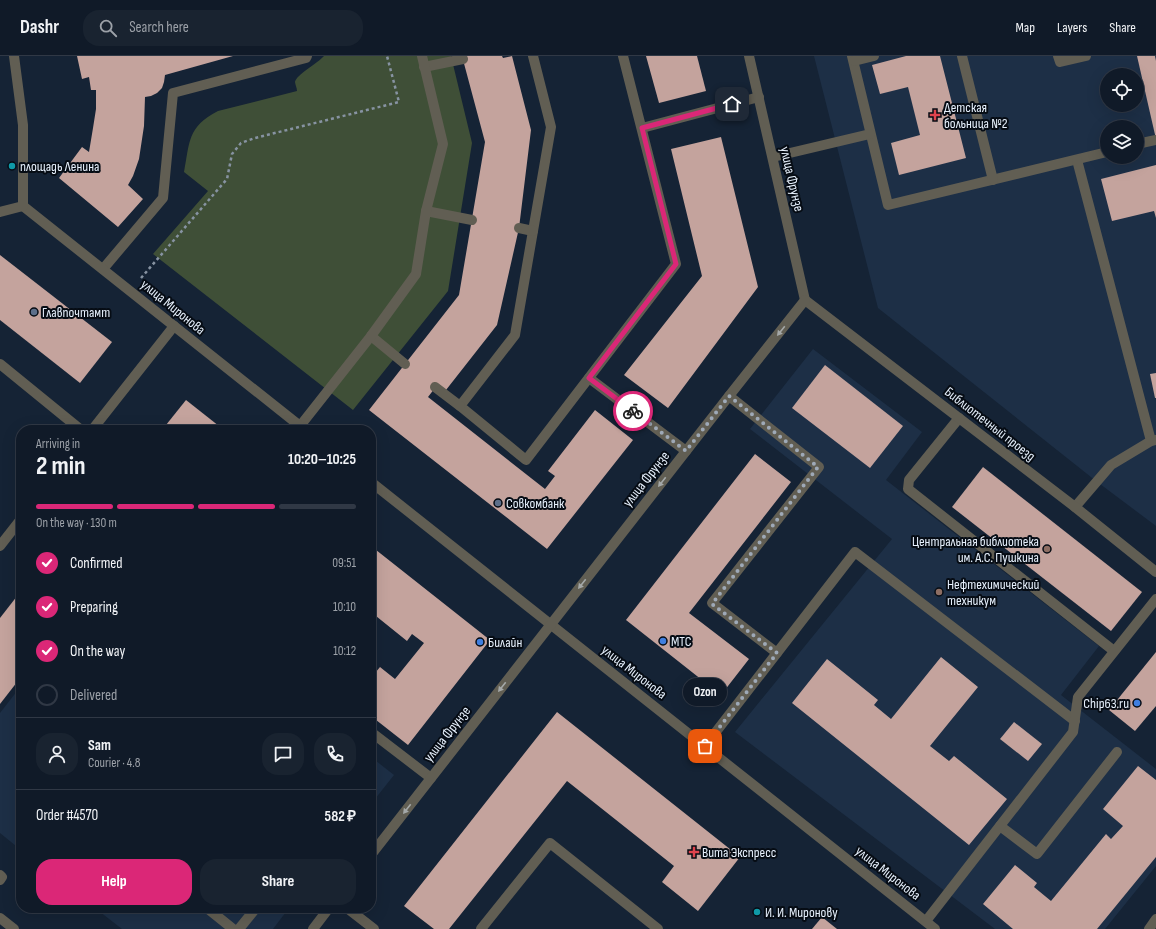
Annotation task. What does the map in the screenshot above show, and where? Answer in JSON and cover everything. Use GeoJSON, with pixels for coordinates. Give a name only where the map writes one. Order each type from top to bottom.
{"type":"FeatureCollection","features":[{"type":"Feature","properties":{"kind":"street"},"geometry":{"type":"LineString","coordinates":[[0,212],[23,206],[23,126],[14,56]]}},
{"type":"Feature","properties":{"kind":"street"},"geometry":{"type":"LineString","coordinates":[[103,269],[163,198],[173,93],[306,58],[307,56]]}},
{"type":"Feature","properties":{"kind":"street"},"geometry":{"type":"LineString","coordinates":[[304,425],[416,274],[426,211],[443,144],[422,56]]}},
{"type":"Feature","properties":{"kind":"street"},"geometry":{"type":"LineString","coordinates":[[460,406],[515,335],[551,127],[533,56]]}},
{"type":"Feature","properties":{"kind":"street"},"geometry":{"type":"LineString","coordinates":[[435,387],[526,460],[676,264],[623,56]]}},
{"type":"Feature","properties":{"kind":"street","name":"улица Фрунзе"},"geometry":{"type":"LineString","coordinates":[[376,849],[729,396],[806,300],[749,56]]}},
{"type":"Feature","properties":{"kind":"street"},"geometry":{"type":"LineString","coordinates":[[874,56],[853,59],[888,205],[1100,154]]}},
{"type":"Feature","properties":{"kind":"street"},"geometry":{"type":"LineString","coordinates":[[962,56],[993,180]]}},
{"type":"Feature","properties":{"kind":"street"},"geometry":{"type":"LineString","coordinates":[[1058,56],[1060,62],[1086,56]]}},
{"type":"Feature","properties":{"kind":"street"},"geometry":{"type":"LineString","coordinates":[[424,67],[463,59]]}},
{"type":"Feature","properties":{"kind":"street"},"geometry":{"type":"LineString","coordinates":[[642,128],[759,97]]}},
{"type":"Feature","properties":{"kind":"street"},"geometry":{"type":"LineString","coordinates":[[772,157],[870,134]]}},
{"type":"Feature","properties":{"kind":"street"},"geometry":{"type":"LineString","coordinates":[[1144,143],[1156,140]]}},
{"type":"Feature","properties":{"kind":"street"},"geometry":{"type":"LineString","coordinates":[[1075,507],[1111,465],[1154,441],[1077,160]]}},
{"type":"Feature","properties":{"kind":"street","name":"улица Миронова"},"geometry":{"type":"LineString","coordinates":[[23,206],[298,425]]}},
{"type":"Feature","properties":{"kind":"street"},"geometry":{"type":"LineString","coordinates":[[426,211],[472,220]]}},
{"type":"Feature","properties":{"kind":"street"},"geometry":{"type":"LineString","coordinates":[[519,228],[533,231]]}},
{"type":"Feature","properties":{"kind":"street","name":"Библиотечный проезд"},"geometry":{"type":"LineString","coordinates":[[806,300],[1075,507],[1156,572]]}},
{"type":"Feature","properties":{"kind":"street"},"geometry":{"type":"LineString","coordinates":[[96,425],[174,326]]}},
{"type":"Feature","properties":{"kind":"street"},"geometry":{"type":"LineString","coordinates":[[371,336],[405,364]]}},
{"type":"Feature","properties":{"kind":"street"},"geometry":{"type":"LineString","coordinates":[[0,364],[75,425]]}},
{"type":"Feature","properties":{"kind":"street"},"geometry":{"type":"LineString","coordinates":[[589,378],[686,451]]}},
{"type":"Feature","properties":{"kind":"street"},"geometry":{"type":"LineString","coordinates":[[729,396],[818,467],[712,604],[777,653]]}},
{"type":"Feature","properties":{"kind":"street"},"geometry":{"type":"LineString","coordinates":[[959,418],[909,480],[908,489],[1114,651]]}},
{"type":"Feature","properties":{"kind":"street","name":"улица Миронова"},"geometry":{"type":"LineString","coordinates":[[376,486],[935,929]]}},
{"type":"Feature","properties":{"kind":"street"},"geometry":{"type":"LineString","coordinates":[[0,546],[16,525]]}},
{"type":"Feature","properties":{"kind":"street"},"geometry":{"type":"LineString","coordinates":[[705,746],[855,552],[1074,721]]}},
{"type":"Feature","properties":{"kind":"street"},"geometry":{"type":"LineString","coordinates":[[926,921],[1073,732],[1078,697],[1156,599]]}},
{"type":"Feature","properties":{"kind":"street"},"geometry":{"type":"LineString","coordinates":[[376,736],[431,778]]}},
{"type":"Feature","properties":{"kind":"street"},"geometry":{"type":"LineString","coordinates":[[1000,826],[1037,854],[1117,752]]}},
{"type":"Feature","properties":{"kind":"street"},"geometry":{"type":"LineString","coordinates":[[482,929],[550,843],[658,929]]}},
{"type":"Feature","properties":{"kind":"street"},"geometry":{"type":"LineString","coordinates":[[0,875],[2,877],[0,880]]}},
{"type":"Feature","properties":{"kind":"street"},"geometry":{"type":"LineString","coordinates":[[213,913],[233,929]]}},
{"type":"Feature","properties":{"kind":"street"},"geometry":{"type":"LineString","coordinates":[[239,929],[252,913]]}},
{"type":"Feature","properties":{"kind":"street"},"geometry":{"type":"LineString","coordinates":[[313,929],[325,913]]}},
{"type":"Feature","properties":{"kind":"street"},"geometry":{"type":"LineString","coordinates":[[353,913],[374,929]]}},
{"type":"Feature","properties":{"kind":"street"},"geometry":{"type":"LineString","coordinates":[[0,918],[14,929]]}},
{"type":"Feature","properties":{"kind":"street"},"geometry":{"type":"LineString","coordinates":[[1149,929],[1156,920]]}},
{"type":"Feature","properties":{"kind":"path"},"geometry":{"type":"LineString","coordinates":[[130,291],[227,180],[232,154],[241,143],[254,138],[399,102],[387,56]]}},
{"type":"Feature","properties":{"kind":"shaded area"},"geometry":{"type":"Polygon","coordinates":[[[814,56],[1156,56],[1156,526],[1096,481],[878,308],[814,56]]]}},
{"type":"Feature","properties":{"kind":"shaded area","name":"Нефтехимический техникум"},"geometry":{"type":"Polygon","coordinates":[[[813,349],[922,432],[886,480],[1099,646],[1061,695],[1156,769],[1156,866],[1105,929],[995,929],[735,732],[892,539],[750,429],[813,349]]]}},
{"type":"Feature","properties":{"kind":"shaded area"},"geometry":{"type":"Polygon","coordinates":[[[16,692],[16,846],[0,833],[0,713],[16,692]]]}},
{"type":"Feature","properties":{"kind":"shaded area"},"geometry":{"type":"Polygon","coordinates":[[[376,761],[394,775],[376,798],[376,761]]]}},
{"type":"Feature","properties":{"kind":"shaded area"},"geometry":{"type":"Polygon","coordinates":[[[101,913],[285,913],[273,929],[122,929],[101,913]]]}},
{"type":"Feature","properties":{"kind":"green space"},"geometry":{"type":"Polygon","coordinates":[[[324,56],[451,56],[472,143],[448,291],[353,410],[153,254],[208,191],[184,172],[189,144],[195,129],[200,123],[218,111],[297,91],[295,82],[296,79],[324,56]]]}},
{"type":"Feature","properties":{"kind":"building"},"geometry":{"type":"Polygon","coordinates":[[[77,56],[233,56],[165,75],[162,88],[157,93],[145,97],[144,126],[139,159],[128,185],[143,199],[118,227],[59,178],[82,147],[89,152],[96,109],[96,90],[91,90],[89,77],[82,79],[77,56]]]}},
{"type":"Feature","properties":{"kind":"building"},"geometry":{"type":"Polygon","coordinates":[[[462,56],[502,56],[503,58],[512,56],[531,130],[519,228],[497,325],[446,390],[438,384],[428,397],[545,489],[555,476],[548,471],[595,410],[633,440],[547,549],[369,410],[459,295],[485,142],[462,56]]]}},
{"type":"Feature","properties":{"kind":"building"},"geometry":{"type":"Polygon","coordinates":[[[646,56],[697,56],[706,91],[659,103],[646,56]]]}},
{"type":"Feature","properties":{"kind":"building","name":"Детская больница №2"},"geometry":{"type":"Polygon","coordinates":[[[906,56],[940,56],[966,158],[899,175],[891,143],[920,135],[908,87],[880,94],[872,65],[906,56]]]}},
{"type":"Feature","properties":{"kind":"building"},"geometry":{"type":"Polygon","coordinates":[[[1137,56],[1155,56],[1156,139],[1144,87],[1144,68],[1140,68],[1137,56]]]}},
{"type":"Feature","properties":{"kind":"building"},"geometry":{"type":"Polygon","coordinates":[[[721,137],[758,287],[668,408],[624,375],[702,276],[671,149],[721,137]]]}},
{"type":"Feature","properties":{"kind":"building"},"geometry":{"type":"Polygon","coordinates":[[[1156,165],[1156,218],[1154,211],[1112,221],[1101,179],[1156,165]]]}},
{"type":"Feature","properties":{"kind":"building"},"geometry":{"type":"Polygon","coordinates":[[[0,255],[112,342],[80,383],[0,320],[0,255]]]}},
{"type":"Feature","properties":{"kind":"building"},"geometry":{"type":"Polygon","coordinates":[[[825,365],[903,426],[870,468],[792,408],[825,365]]]}},
{"type":"Feature","properties":{"kind":"building"},"geometry":{"type":"Polygon","coordinates":[[[1156,373],[1156,398],[1155,398],[1150,374],[1156,373]]]}},
{"type":"Feature","properties":{"kind":"building"},"geometry":{"type":"Polygon","coordinates":[[[186,400],[218,425],[166,425],[186,400]]]}},
{"type":"Feature","properties":{"kind":"building"},"geometry":{"type":"Polygon","coordinates":[[[755,454],[791,482],[689,613],[749,659],[721,695],[626,620],[755,454]]]}},
{"type":"Feature","properties":{"kind":"building","name":"Центральная библиотека им. А.С. Пушкина"},"geometry":{"type":"Polygon","coordinates":[[[983,467],[1142,592],[1111,631],[952,507],[983,467]]]}},
{"type":"Feature","properties":{"kind":"building"},"geometry":{"type":"Polygon","coordinates":[[[376,550],[490,640],[408,745],[376,720],[376,672],[380,667],[395,679],[424,643],[412,634],[407,641],[376,616],[376,550]]]}},
{"type":"Feature","properties":{"kind":"building"},"geometry":{"type":"Polygon","coordinates":[[[16,597],[16,683],[0,704],[0,618],[16,597]]]}},
{"type":"Feature","properties":{"kind":"building"},"geometry":{"type":"Polygon","coordinates":[[[1156,652],[1156,706],[1135,731],[1109,710],[1156,652]]]}},
{"type":"Feature","properties":{"kind":"building"},"geometry":{"type":"Polygon","coordinates":[[[941,657],[978,687],[930,746],[949,761],[954,756],[1007,799],[969,845],[792,703],[827,659],[878,700],[874,705],[891,719],[941,657]]]}},
{"type":"Feature","properties":{"kind":"building"},"geometry":{"type":"Polygon","coordinates":[[[557,712],[740,857],[698,911],[662,882],[674,866],[567,781],[449,929],[434,929],[404,906],[557,712]]]}},
{"type":"Feature","properties":{"kind":"building"},"geometry":{"type":"Polygon","coordinates":[[[1014,722],[1042,744],[1028,761],[1000,739],[1014,722]]]}},
{"type":"Feature","properties":{"kind":"building"},"geometry":{"type":"Polygon","coordinates":[[[1138,766],[1156,780],[1156,857],[1097,929],[1013,929],[983,904],[1015,865],[1037,883],[1034,887],[1051,901],[1106,834],[1111,839],[1123,826],[1103,809],[1138,766]]]}},
{"type":"Feature","properties":{"kind":"building"},"geometry":{"type":"Polygon","coordinates":[[[822,917],[837,929],[812,929],[822,917]]]}},
{"type":"Feature","properties":{"kind":"way so far"},"geometry":{"type":"LineString","coordinates":[[633,411],[686,451],[729,396],[818,467],[712,604],[777,653],[705,746]]}},
{"type":"Feature","properties":{"kind":"place","name":"Детская больница №2"},"geometry":{"type":"Point","coordinates":[935,115]}},
{"type":"Feature","properties":{"kind":"place","name":"площадь Ленина"},"geometry":{"type":"Point","coordinates":[12,166]}},
{"type":"Feature","properties":{"kind":"place","name":"Главпочтамт"},"geometry":{"type":"Point","coordinates":[34,312]}},
{"type":"Feature","properties":{"kind":"place","name":"Совкомбанк"},"geometry":{"type":"Point","coordinates":[498,503]}},
{"type":"Feature","properties":{"kind":"place","name":"Центральная библиотека им. А.С. Пушкина"},"geometry":{"type":"Point","coordinates":[1047,549]}},
{"type":"Feature","properties":{"kind":"place","name":"Нефтехимический техникум"},"geometry":{"type":"Point","coordinates":[939,592]}},
{"type":"Feature","properties":{"kind":"place","name":"МТС"},"geometry":{"type":"Point","coordinates":[663,641]}},
{"type":"Feature","properties":{"kind":"place","name":"Билайн"},"geometry":{"type":"Point","coordinates":[480,642]}},
{"type":"Feature","properties":{"kind":"place","name":"Chip63.ru"},"geometry":{"type":"Point","coordinates":[1137,703]}},
{"type":"Feature","properties":{"kind":"place","name":"Ozon"},"geometry":{"type":"Point","coordinates":[705,746]}},
{"type":"Feature","properties":{"kind":"place","name":"Вита Экспресс"},"geometry":{"type":"Point","coordinates":[694,852]}},
{"type":"Feature","properties":{"kind":"place","name":"И. И. Миронову"},"geometry":{"type":"Point","coordinates":[757,912]}},
{"type":"Feature","properties":{"kind":"route"},"geometry":{"type":"LineString","coordinates":[[633,411],[589,378],[676,264],[642,128],[732,104]]}}]}
